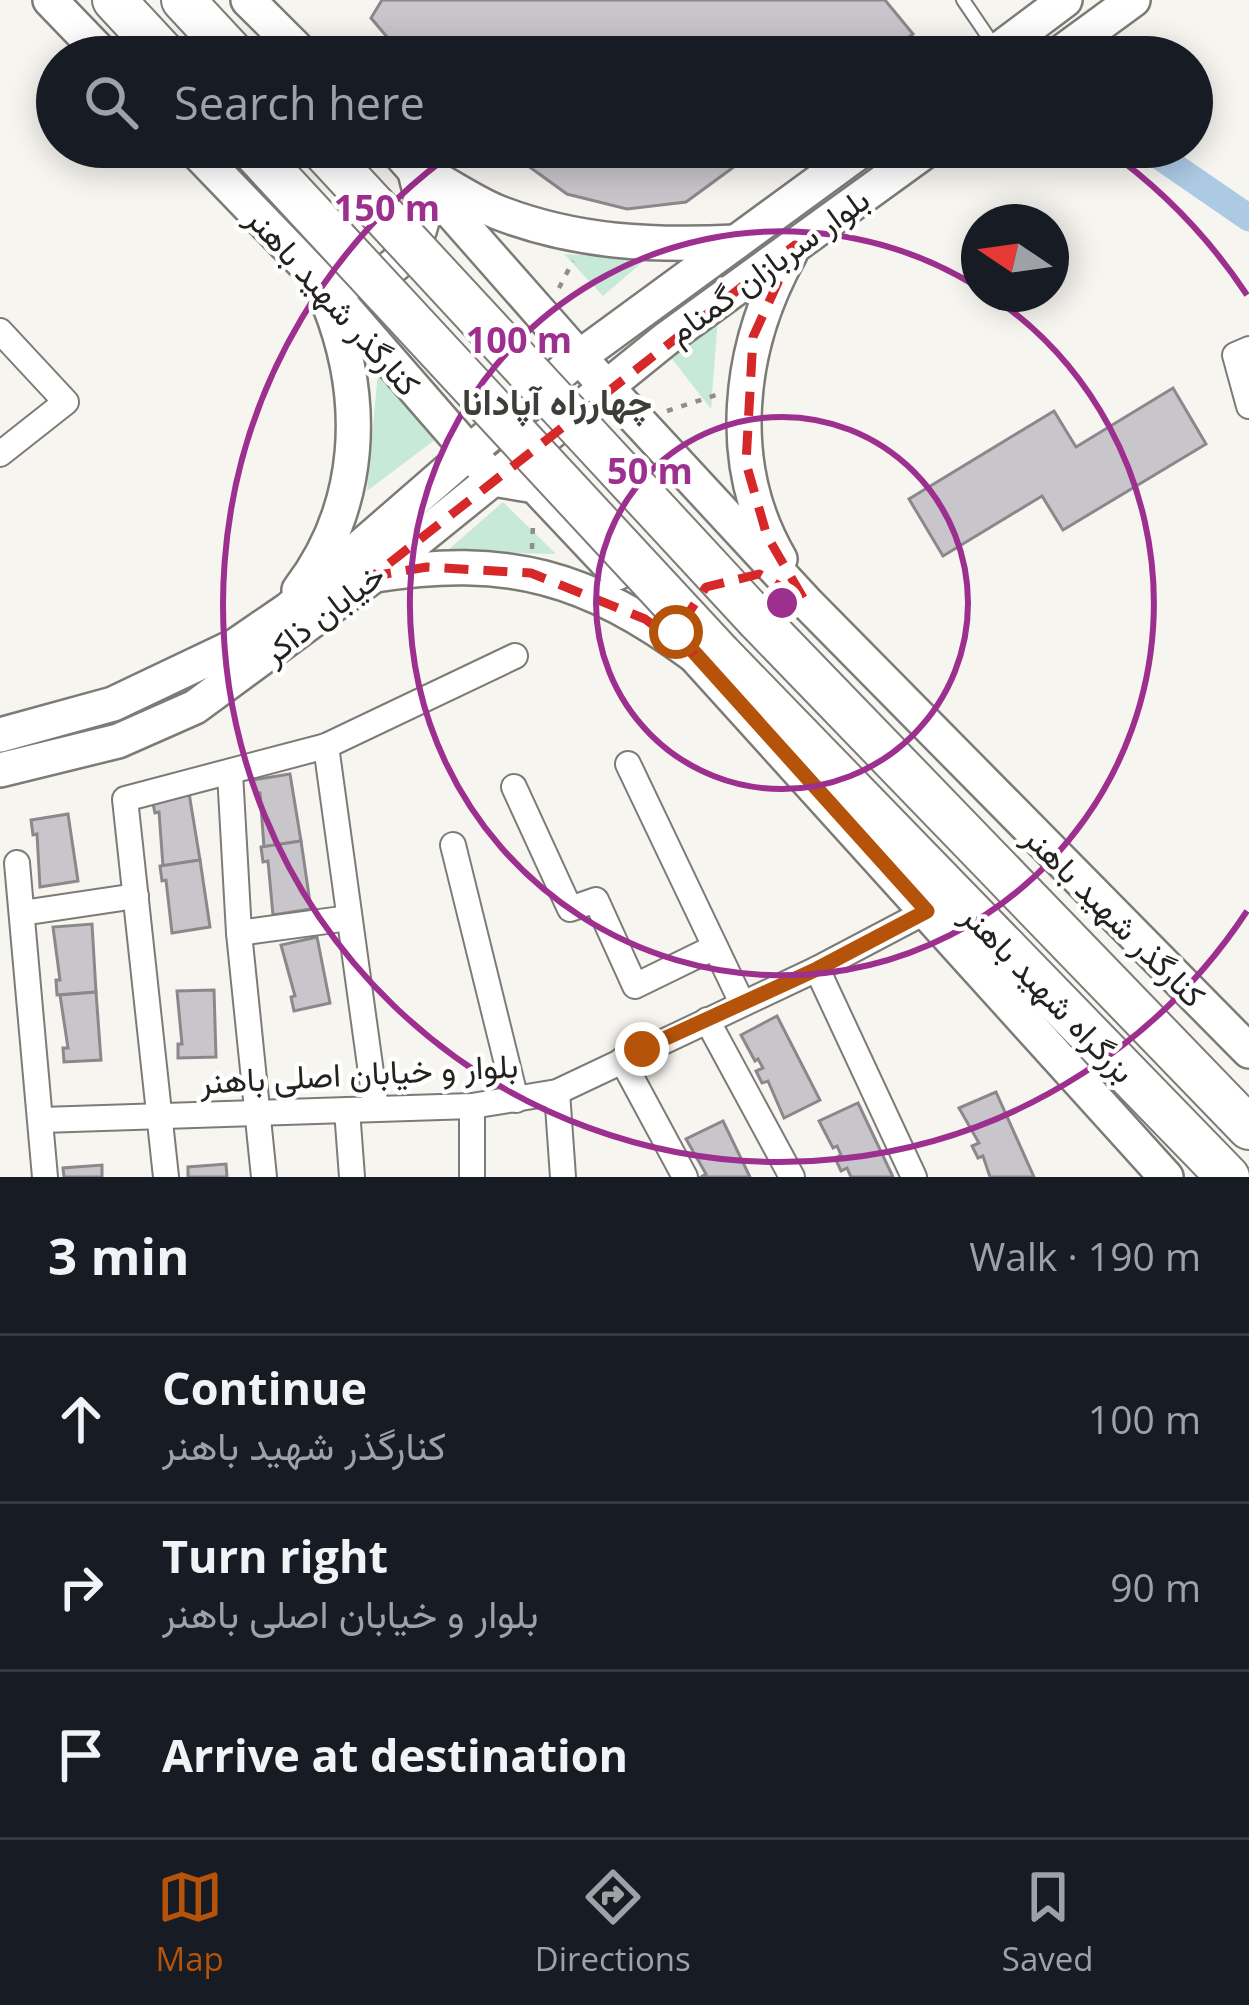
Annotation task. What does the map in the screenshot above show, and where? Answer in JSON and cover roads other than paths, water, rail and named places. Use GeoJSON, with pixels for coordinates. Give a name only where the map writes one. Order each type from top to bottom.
{"type":"FeatureCollection","features":[{"type":"Feature","properties":{"kind":"highway"},"geometry":{"type":"LineString","coordinates":[[114,0],[147,36]]}},
{"type":"Feature","properties":{"kind":"highway"},"geometry":{"type":"LineString","coordinates":[[183,0],[216,36]]}},
{"type":"Feature","properties":{"kind":"highway","name":"بزرگراه شهید باهنر"},"geometry":{"type":"LineString","coordinates":[[269,168],[707,655],[1228,1177]]}},
{"type":"Feature","properties":{"kind":"highway","name":"بزرگراه شهید باهنر"},"geometry":{"type":"LineString","coordinates":[[339,168],[758,620],[1249,1128]]}},
{"type":"Feature","properties":{"kind":"main road"},"geometry":{"type":"LineString","coordinates":[[50,0],[85,36]]}},
{"type":"Feature","properties":{"kind":"main road"},"geometry":{"type":"LineString","coordinates":[[248,0],[284,36]]}},
{"type":"Feature","properties":{"kind":"main road"},"geometry":{"type":"LineString","coordinates":[[1017,36],[1064,0]]}},
{"type":"Feature","properties":{"kind":"main road"},"geometry":{"type":"LineString","coordinates":[[1084,36],[1133,0]]}},
{"type":"Feature","properties":{"kind":"main road","name":"کنارگذر شهید باهنر"},"geometry":{"type":"LineString","coordinates":[[211,168],[320,280],[493,479],[535,486],[707,655],[927,911],[1166,1177]]}},
{"type":"Feature","properties":{"kind":"main road"},"geometry":{"type":"LineString","coordinates":[[279,616],[315,569],[340,516],[353,460],[355,402],[343,340],[320,280],[367,282],[406,256],[424,213],[408,168]]}},
{"type":"Feature","properties":{"kind":"main road","name":"کنارگذر شهید باهنر"},"geometry":{"type":"LineString","coordinates":[[414,168],[579,357],[806,602],[1249,1051]]}},
{"type":"Feature","properties":{"kind":"main road"},"geometry":{"type":"LineString","coordinates":[[423,168],[496,211],[585,238],[660,246],[736,242]]}},
{"type":"Feature","properties":{"kind":"main road","name":"بلوار سربازان گمنام"},"geometry":{"type":"LineString","coordinates":[[579,357],[837,168]]}},
{"type":"Feature","properties":{"kind":"main road","name":"بلوار سربازان گمنام"},"geometry":{"type":"LineString","coordinates":[[608,387],[666,339],[902,168]]}},
{"type":"Feature","properties":{"kind":"main road"},"geometry":{"type":"LineString","coordinates":[[795,245],[770,289],[753,337],[744,386],[745,444],[767,536],[806,602]]}},
{"type":"Feature","properties":{"kind":"main road","name":"خیابان ذاکر"},"geometry":{"type":"LineString","coordinates":[[0,735],[113,704],[235,646],[308,596],[468,450],[579,357]]}},
{"type":"Feature","properties":{"kind":"main road","name":"خیابان ذاکر"},"geometry":{"type":"LineString","coordinates":[[0,770],[118,741],[195,707],[373,575],[608,387]]}},
{"type":"Feature","properties":{"kind":"main road"},"geometry":{"type":"LineString","coordinates":[[373,575],[479,566],[531,573],[590,591],[707,655]]}},
{"type":"Feature","properties":{"kind":"main road"},"geometry":{"type":"LineString","coordinates":[[707,655],[676,632],[706,587],[759,574],[806,602]]}},
{"type":"Feature","properties":{"kind":"street"},"geometry":{"type":"LineString","coordinates":[[0,331],[66,402],[0,454]]}},
{"type":"Feature","properties":{"kind":"street"},"geometry":{"type":"LineString","coordinates":[[1242,352],[1249,406]]}},
{"type":"Feature","properties":{"kind":"street"},"geometry":{"type":"LineString","coordinates":[[166,1177],[125,799],[326,746],[515,656]]}},
{"type":"Feature","properties":{"kind":"street"},"geometry":{"type":"LineString","coordinates":[[326,746],[376,1109]]}},
{"type":"Feature","properties":{"kind":"street"},"geometry":{"type":"LineString","coordinates":[[628,764],[742,1003]]}},
{"type":"Feature","properties":{"kind":"street"},"geometry":{"type":"LineString","coordinates":[[230,772],[239,933],[264,1177]]}},
{"type":"Feature","properties":{"kind":"street"},"geometry":{"type":"LineString","coordinates":[[514,787],[570,909],[596,900],[635,986],[716,947]]}},
{"type":"Feature","properties":{"kind":"street"},"geometry":{"type":"LineString","coordinates":[[453,844],[516,1100]]}},
{"type":"Feature","properties":{"kind":"street"},"geometry":{"type":"LineString","coordinates":[[17,862],[45,1177]]}},
{"type":"Feature","properties":{"kind":"street"},"geometry":{"type":"LineString","coordinates":[[22,913],[136,896]]}},
{"type":"Feature","properties":{"kind":"street","name":"بلوار و خیابان اصلی باهنر"},"geometry":{"type":"LineString","coordinates":[[42,1120],[472,1106],[557,1091],[817,969],[927,911]]}},
{"type":"Feature","properties":{"kind":"street"},"geometry":{"type":"LineString","coordinates":[[239,933],[349,918]]}},
{"type":"Feature","properties":{"kind":"street"},"geometry":{"type":"LineString","coordinates":[[817,969],[914,1177]]}},
{"type":"Feature","properties":{"kind":"street"},"geometry":{"type":"LineString","coordinates":[[707,1020],[793,1177]]}},
{"type":"Feature","properties":{"kind":"street"},"geometry":{"type":"LineString","coordinates":[[622,1060],[686,1177]]}},
{"type":"Feature","properties":{"kind":"street"},"geometry":{"type":"LineString","coordinates":[[557,1091],[562,1177]]}},
{"type":"Feature","properties":{"kind":"street"},"geometry":{"type":"LineString","coordinates":[[472,1106],[472,1177]]}},
{"type":"Feature","properties":{"kind":"street"},"geometry":{"type":"LineString","coordinates":[[347,1110],[352,1177]]}},
{"type":"Feature","properties":{"kind":"lane"},"geometry":{"type":"LineString","coordinates":[[963,0],[983,36]]}},
{"type":"Feature","properties":{"kind":"waterway"},"geometry":{"type":"LineString","coordinates":[[1176,168],[1249,218]]}},
{"type":"Feature","properties":{"kind":"district","name":"چهارراه آپادانا"},"geometry":{"type":"Point","coordinates":[557,401]}}]}
